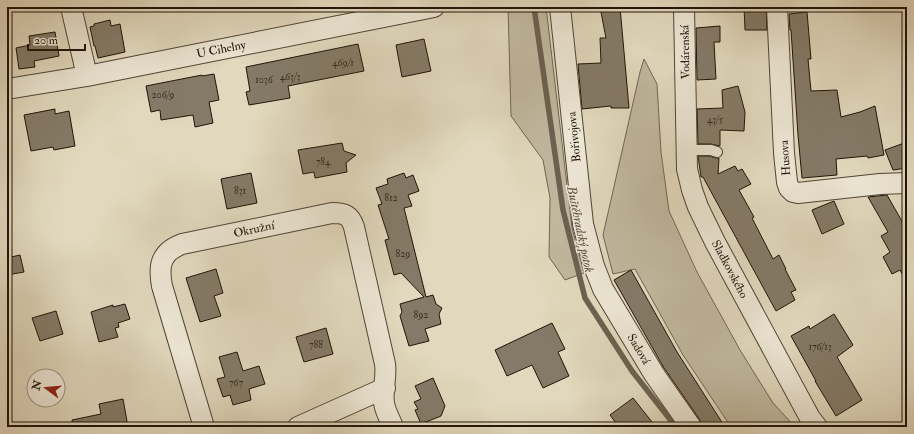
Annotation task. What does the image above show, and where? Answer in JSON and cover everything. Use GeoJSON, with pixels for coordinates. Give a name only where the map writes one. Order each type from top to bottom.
{"type":"FeatureCollection","features":[{"type":"Feature","properties":{"kind":"street"},"geometry":{"type":"LineString","coordinates":[[71,7],[87,76]]}},
{"type":"Feature","properties":{"kind":"street","name":"U Cihelny"},"geometry":{"type":"LineString","coordinates":[[7,89],[87,76],[434,7]]}},
{"type":"Feature","properties":{"kind":"street","name":"Bořivojova"},"geometry":{"type":"LineString","coordinates":[[560,7],[583,224],[594,266]]}},
{"type":"Feature","properties":{"kind":"street","name":"Vodárenská"},"geometry":{"type":"LineString","coordinates":[[684,7],[686,98]]}},
{"type":"Feature","properties":{"kind":"street","name":"Husova"},"geometry":{"type":"LineString","coordinates":[[777,7],[784,153],[789,188],[793,192],[798,193],[880,184],[907,183]]}},
{"type":"Feature","properties":{"kind":"street","name":"Sladkovského"},"geometry":{"type":"LineString","coordinates":[[686,98],[689,179],[701,214],[764,334],[810,418],[817,427]]}},
{"type":"Feature","properties":{"kind":"street","name":"Okružní"},"geometry":{"type":"LineString","coordinates":[[204,427],[160,278],[161,262],[164,256],[168,251],[182,244],[332,213],[348,215],[357,235],[384,356],[386,369],[384,397],[385,407],[393,427]]}},
{"type":"Feature","properties":{"kind":"street","name":"Sadová"},"geometry":{"type":"LineString","coordinates":[[594,266],[604,289],[654,374],[691,427]]}},
{"type":"Feature","properties":{"kind":"street"},"geometry":{"type":"LineString","coordinates":[[298,427],[385,388]]}},
{"type":"Feature","properties":{"kind":"lane"},"geometry":{"type":"LineString","coordinates":[[687,150],[711,150],[717,152]]}},
{"type":"Feature","properties":{"kind":"shaded area"},"geometry":{"type":"Polygon","coordinates":[[[508,7],[546,7],[572,228],[584,273],[565,280],[549,257],[550,198],[543,160],[511,116],[508,7]]]}},
{"type":"Feature","properties":{"kind":"shaded area"},"geometry":{"type":"Polygon","coordinates":[[[644,59],[657,84],[661,152],[669,211],[697,272],[740,350],[773,403],[795,427],[731,427],[683,355],[635,269],[613,274],[603,235],[644,59]]]}},
{"type":"Feature","properties":{"kind":"building"},"geometry":{"type":"Polygon","coordinates":[[[600,7],[620,7],[629,108],[611,108],[611,106],[582,109],[578,64],[601,63],[600,38],[606,38],[600,7]]]}},
{"type":"Feature","properties":{"kind":"building"},"geometry":{"type":"Polygon","coordinates":[[[744,7],[766,7],[767,30],[745,30],[744,7]]]}},
{"type":"Feature","properties":{"kind":"building"},"geometry":{"type":"Polygon","coordinates":[[[807,12],[811,59],[808,59],[811,91],[837,90],[841,117],[875,106],[884,155],[868,158],[867,156],[836,159],[837,175],[802,178],[789,14],[807,12]]]}},
{"type":"Feature","properties":{"kind":"building"},"geometry":{"type":"Polygon","coordinates":[[[110,20],[111,26],[120,24],[125,52],[98,58],[90,27],[94,26],[94,24],[110,20]]]}},
{"type":"Feature","properties":{"kind":"building"},"geometry":{"type":"Polygon","coordinates":[[[720,26],[720,42],[714,42],[716,79],[697,80],[696,28],[720,26]]]}},
{"type":"Feature","properties":{"kind":"building"},"geometry":{"type":"Polygon","coordinates":[[[55,32],[59,56],[34,61],[35,67],[19,69],[16,48],[30,45],[29,36],[55,32]]]}},
{"type":"Feature","properties":{"kind":"building"},"geometry":{"type":"Polygon","coordinates":[[[424,39],[431,71],[402,77],[396,45],[424,39]]]}},
{"type":"Feature","properties":{"kind":"building"},"geometry":{"type":"Polygon","coordinates":[[[358,44],[364,71],[288,86],[290,98],[249,105],[246,92],[250,91],[246,67],[358,44]]]}},
{"type":"Feature","properties":{"kind":"building"},"geometry":{"type":"Polygon","coordinates":[[[214,74],[219,100],[209,102],[213,123],[195,127],[193,115],[161,120],[160,110],[151,112],[146,86],[214,74]]]}},
{"type":"Feature","properties":{"kind":"building"},"geometry":{"type":"Polygon","coordinates":[[[738,86],[745,112],[744,131],[720,130],[720,146],[698,144],[697,109],[723,108],[722,90],[738,86]]]}},
{"type":"Feature","properties":{"kind":"building"},"geometry":{"type":"Polygon","coordinates":[[[55,109],[55,114],[69,111],[75,146],[54,150],[53,147],[31,151],[24,115],[55,109]]]}},
{"type":"Feature","properties":{"kind":"building"},"geometry":{"type":"Polygon","coordinates":[[[907,142],[907,168],[893,170],[885,150],[907,142]]]}},
{"type":"Feature","properties":{"kind":"building"},"geometry":{"type":"Polygon","coordinates":[[[342,143],[344,151],[356,155],[346,163],[347,172],[315,178],[314,172],[303,174],[298,150],[342,143]]]}},
{"type":"Feature","properties":{"kind":"building"},"geometry":{"type":"Polygon","coordinates":[[[698,156],[719,158],[718,174],[735,166],[738,171],[742,169],[751,184],[739,190],[754,217],[752,218],[773,259],[779,255],[796,290],[791,292],[795,300],[776,311],[703,177],[701,177],[698,156]]]}},
{"type":"Feature","properties":{"kind":"building"},"geometry":{"type":"Polygon","coordinates":[[[251,173],[257,203],[227,209],[221,179],[251,173]]]}},
{"type":"Feature","properties":{"kind":"building"},"geometry":{"type":"Polygon","coordinates":[[[404,173],[406,178],[413,175],[419,191],[408,195],[412,206],[404,208],[426,297],[433,295],[436,304],[442,308],[439,314],[441,324],[425,329],[429,341],[409,346],[400,316],[402,312],[400,304],[424,297],[401,273],[394,275],[385,240],[389,239],[378,205],[382,204],[376,188],[388,184],[387,179],[404,173]]]}},
{"type":"Feature","properties":{"kind":"building"},"geometry":{"type":"Polygon","coordinates":[[[887,195],[907,230],[907,283],[900,270],[892,274],[883,257],[890,252],[881,236],[888,232],[868,197],[887,195]]]}},
{"type":"Feature","properties":{"kind":"building"},"geometry":{"type":"Polygon","coordinates":[[[834,201],[844,224],[822,234],[812,210],[834,201]]]}},
{"type":"Feature","properties":{"kind":"building"},"geometry":{"type":"Polygon","coordinates":[[[20,255],[24,272],[7,275],[7,258],[20,255]]]}},
{"type":"Feature","properties":{"kind":"building"},"geometry":{"type":"Polygon","coordinates":[[[216,269],[223,293],[214,296],[221,316],[200,322],[186,278],[216,269]]]}},
{"type":"Feature","properties":{"kind":"building"},"geometry":{"type":"Polygon","coordinates":[[[631,270],[677,352],[725,427],[702,427],[700,420],[664,368],[614,280],[631,270]]]}},
{"type":"Feature","properties":{"kind":"building"},"geometry":{"type":"Polygon","coordinates":[[[125,304],[130,319],[118,323],[119,327],[115,328],[118,337],[99,342],[91,312],[113,305],[113,307],[125,304]]]}},
{"type":"Feature","properties":{"kind":"building"},"geometry":{"type":"Polygon","coordinates":[[[56,311],[63,334],[40,341],[32,318],[56,311]]]}},
{"type":"Feature","properties":{"kind":"building"},"geometry":{"type":"Polygon","coordinates":[[[834,314],[853,345],[837,357],[862,400],[836,416],[791,336],[809,326],[810,329],[834,314]]]}},
{"type":"Feature","properties":{"kind":"building"},"geometry":{"type":"Polygon","coordinates":[[[552,323],[565,349],[558,352],[569,376],[543,388],[532,365],[507,376],[495,350],[552,323]]]}},
{"type":"Feature","properties":{"kind":"building"},"geometry":{"type":"Polygon","coordinates":[[[326,328],[333,354],[304,362],[296,337],[326,328]]]}},
{"type":"Feature","properties":{"kind":"building"},"geometry":{"type":"Polygon","coordinates":[[[237,352],[243,371],[259,366],[265,384],[249,389],[251,400],[233,405],[230,395],[223,397],[217,379],[225,377],[219,357],[237,352]]]}},
{"type":"Feature","properties":{"kind":"building"},"geometry":{"type":"Polygon","coordinates":[[[433,378],[445,406],[441,416],[421,424],[415,410],[418,409],[414,402],[421,399],[415,386],[433,378]]]}},
{"type":"Feature","properties":{"kind":"building"},"geometry":{"type":"Polygon","coordinates":[[[633,398],[656,427],[619,427],[610,415],[633,398]]]}},
{"type":"Feature","properties":{"kind":"building"},"geometry":{"type":"Polygon","coordinates":[[[123,399],[128,427],[73,427],[72,420],[101,414],[99,404],[123,399]]]}},
{"type":"Feature","properties":{"kind":"waterway","name":"Buštěhradský potok"},"geometry":{"type":"LineString","coordinates":[[534,7],[563,210],[585,298],[632,371],[676,427]]}}]}
